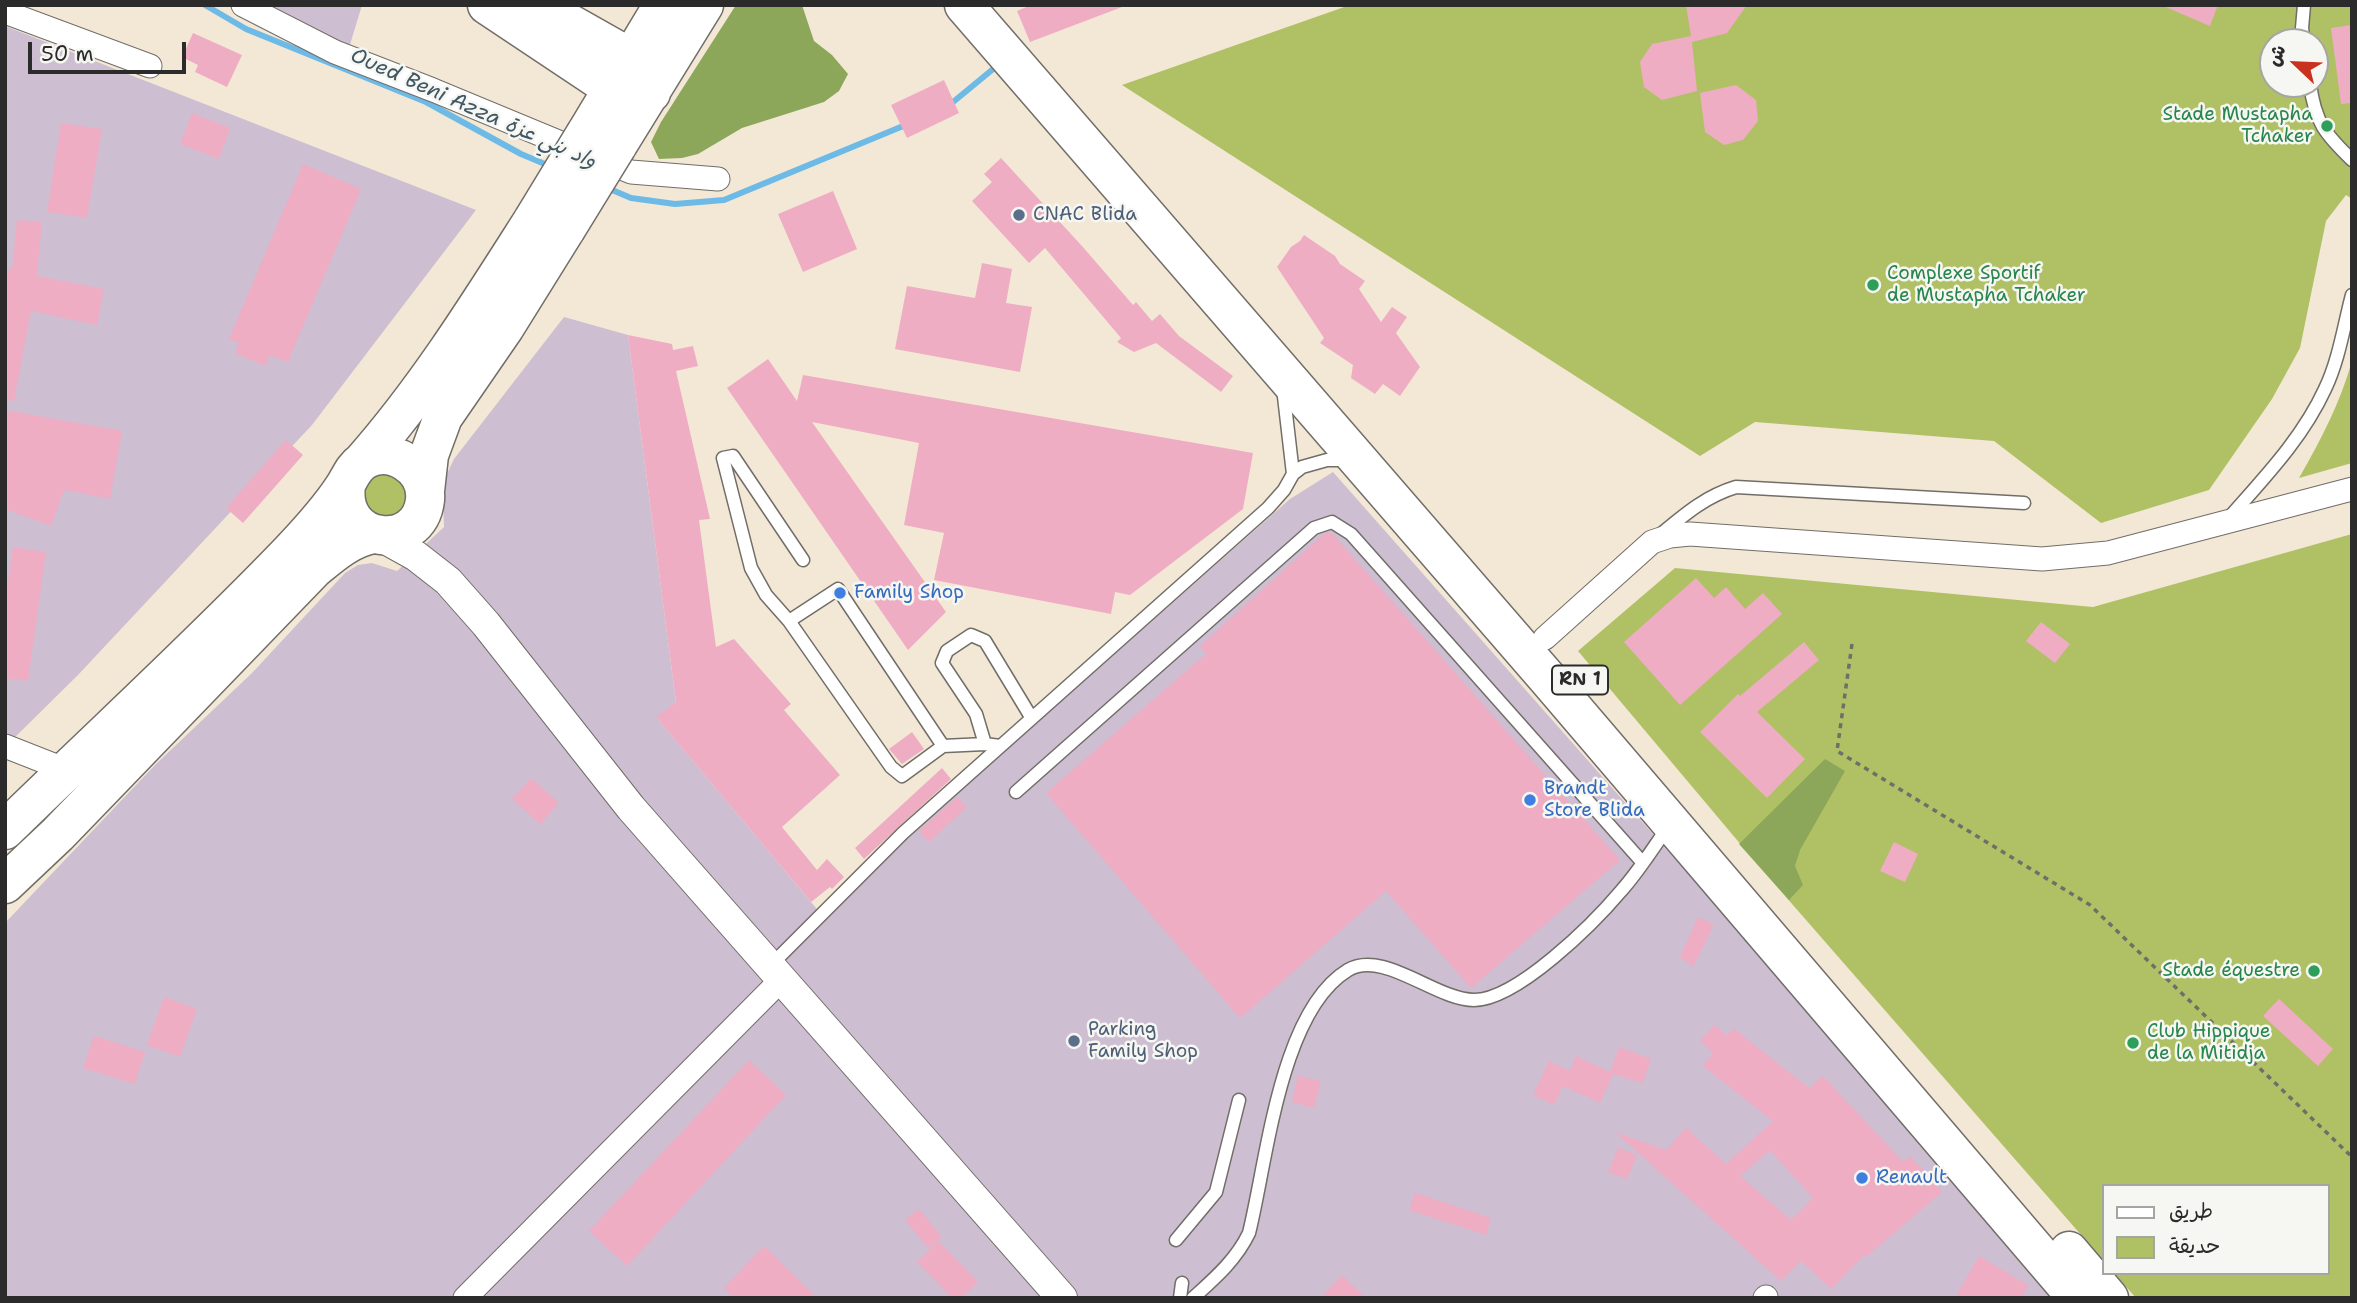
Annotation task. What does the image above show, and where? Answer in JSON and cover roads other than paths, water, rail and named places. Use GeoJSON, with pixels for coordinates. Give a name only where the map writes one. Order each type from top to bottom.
{"type":"FeatureCollection","features":[{"type":"Feature","properties":{"kind":"highway"},"geometry":{"type":"LineString","coordinates":[[487,5],[622,74],[651,93]]}},
{"type":"Feature","properties":{"kind":"highway"},"geometry":{"type":"LineString","coordinates":[[553,15],[606,24],[624,19],[651,5]]}},
{"type":"Feature","properties":{"kind":"highway"},"geometry":{"type":"LineString","coordinates":[[5,831],[66,770],[145,698],[291,550],[354,473],[435,371],[477,310],[549,224],[602,139],[622,74],[663,5]]}},
{"type":"Feature","properties":{"kind":"highway"},"geometry":{"type":"LineString","coordinates":[[602,139],[651,93],[704,5]]}},
{"type":"Feature","properties":{"kind":"highway","name":"RN 1"},"geometry":{"type":"LineString","coordinates":[[988,14],[1545,638],[2109,1298]]}},
{"type":"Feature","properties":{"kind":"highway"},"geometry":{"type":"LineString","coordinates":[[553,15],[622,74]]}},
{"type":"Feature","properties":{"kind":"highway","name":"RN 1"},"geometry":{"type":"LineString","coordinates":[[1040,71],[1280,370],[1671,822],[2077,1298]]}},
{"type":"Feature","properties":{"kind":"highway"},"geometry":{"type":"LineString","coordinates":[[5,884],[67,825],[314,569],[349,542],[360,537],[401,533],[417,520],[425,496],[429,455],[443,417],[505,327],[549,224]]}},
{"type":"Feature","properties":{"kind":"highway"},"geometry":{"type":"LineString","coordinates":[[377,535],[360,527],[349,515],[345,501],[354,473],[382,455],[402,459],[417,472],[425,496]]}},
{"type":"Feature","properties":{"kind":"street"},"geometry":{"type":"LineString","coordinates":[[243,5],[335,52],[631,172],[718,180]]}},
{"type":"Feature","properties":{"kind":"street"},"geometry":{"type":"LineString","coordinates":[[5,12],[150,66]]}},
{"type":"Feature","properties":{"kind":"street"},"geometry":{"type":"LineString","coordinates":[[1545,638],[1652,542],[1670,536],[1690,534],[2042,559],[2108,553],[2352,489]]}},
{"type":"Feature","properties":{"kind":"street"},"geometry":{"type":"LineString","coordinates":[[425,496],[435,551],[448,581]]}},
{"type":"Feature","properties":{"kind":"street"},"geometry":{"type":"LineString","coordinates":[[377,535],[416,556],[448,581],[486,624],[631,808],[1062,1298]]}},
{"type":"Feature","properties":{"kind":"street"},"geometry":{"type":"LineString","coordinates":[[5,746],[66,770]]}},
{"type":"Feature","properties":{"kind":"street"},"geometry":{"type":"LineString","coordinates":[[464,1298],[776,972]]}},
{"type":"Feature","properties":{"kind":"lane"},"geometry":{"type":"LineString","coordinates":[[2302,28],[2304,5]]}},
{"type":"Feature","properties":{"kind":"lane"},"geometry":{"type":"LineString","coordinates":[[2312,98],[2321,127],[2352,160]]}},
{"type":"Feature","properties":{"kind":"lane"},"geometry":{"type":"LineString","coordinates":[[2223,524],[2290,448],[2310,419],[2326,386],[2352,295]]}},
{"type":"Feature","properties":{"kind":"lane"},"geometry":{"type":"LineString","coordinates":[[1280,370],[1293,474]]}},
{"type":"Feature","properties":{"kind":"lane"},"geometry":{"type":"LineString","coordinates":[[803,560],[733,456],[723,458],[751,568],[766,595],[789,621],[891,767],[902,776],[943,746],[1000,746]]}},
{"type":"Feature","properties":{"kind":"lane"},"geometry":{"type":"LineString","coordinates":[[776,972],[904,833],[1268,508],[1284,490],[1293,474],[1302,467],[1327,460],[1358,460]]}},
{"type":"Feature","properties":{"kind":"lane"},"geometry":{"type":"LineString","coordinates":[[1652,542],[1700,502],[1736,487],[2024,503]]}},
{"type":"Feature","properties":{"kind":"lane"},"geometry":{"type":"LineString","coordinates":[[1016,792],[1314,528],[1332,522],[1351,534],[1643,863]]}},
{"type":"Feature","properties":{"kind":"lane"},"geometry":{"type":"LineString","coordinates":[[789,621],[838,589],[943,746]]}},
{"type":"Feature","properties":{"kind":"lane"},"geometry":{"type":"LineString","coordinates":[[985,744],[976,714],[942,663],[947,651],[971,635],[985,641],[1031,718]]}},
{"type":"Feature","properties":{"kind":"lane"},"geometry":{"type":"LineString","coordinates":[[1193,1298],[1229,1264],[1241,1249],[1248,1233],[1286,1068],[1307,1020],[1330,984],[1350,968],[1372,965],[1397,972],[1457,997],[1484,999],[1501,993],[1533,974],[1591,923],[1621,891],[1671,822]]}},
{"type":"Feature","properties":{"kind":"lane"},"geometry":{"type":"LineString","coordinates":[[1176,1240],[1216,1192],[1239,1100]]}},
{"type":"Feature","properties":{"kind":"lane"},"geometry":{"type":"LineString","coordinates":[[1180,1298],[1182,1283]]}},
{"type":"Feature","properties":{"kind":"waterway","name":"Oued Beni Azza واد بني عزة"},"geometry":{"type":"LineString","coordinates":[[205,5],[246,29],[426,102],[521,154],[552,167]]}},
{"type":"Feature","properties":{"kind":"waterway","name":"Oued Beni Azza واد بني عزة"},"geometry":{"type":"LineString","coordinates":[[947,107],[998,65]]}},
{"type":"Feature","properties":{"kind":"waterway","name":"Oued Beni Azza واد بني عزة"},"geometry":{"type":"LineString","coordinates":[[605,187],[631,198],[675,204],[724,200],[908,124]]}},
{"type":"Feature","properties":{"kind":"place","name":"Stade Mustapha Tchaker"},"geometry":{"type":"Point","coordinates":[2327,126]}},
{"type":"Feature","properties":{"kind":"place","name":"CNAC Blida"},"geometry":{"type":"Point","coordinates":[1019,215]}},
{"type":"Feature","properties":{"kind":"place","name":"Complexe Sportif de Mustapha Tchaker"},"geometry":{"type":"Point","coordinates":[1873,285]}},
{"type":"Feature","properties":{"kind":"place","name":"Family Shop"},"geometry":{"type":"Point","coordinates":[840,593]}},
{"type":"Feature","properties":{"kind":"place","name":"Brandt Store Blida"},"geometry":{"type":"Point","coordinates":[1530,800]}},
{"type":"Feature","properties":{"kind":"place","name":"Stade équestre"},"geometry":{"type":"Point","coordinates":[2314,971]}},
{"type":"Feature","properties":{"kind":"place","name":"Parking Family Shop"},"geometry":{"type":"Point","coordinates":[1074,1041]}},
{"type":"Feature","properties":{"kind":"place","name":"Club Hippique de la Mitidja"},"geometry":{"type":"Point","coordinates":[2133,1043]}},
{"type":"Feature","properties":{"kind":"place","name":"Renault"},"geometry":{"type":"Point","coordinates":[1862,1178]}}]}
